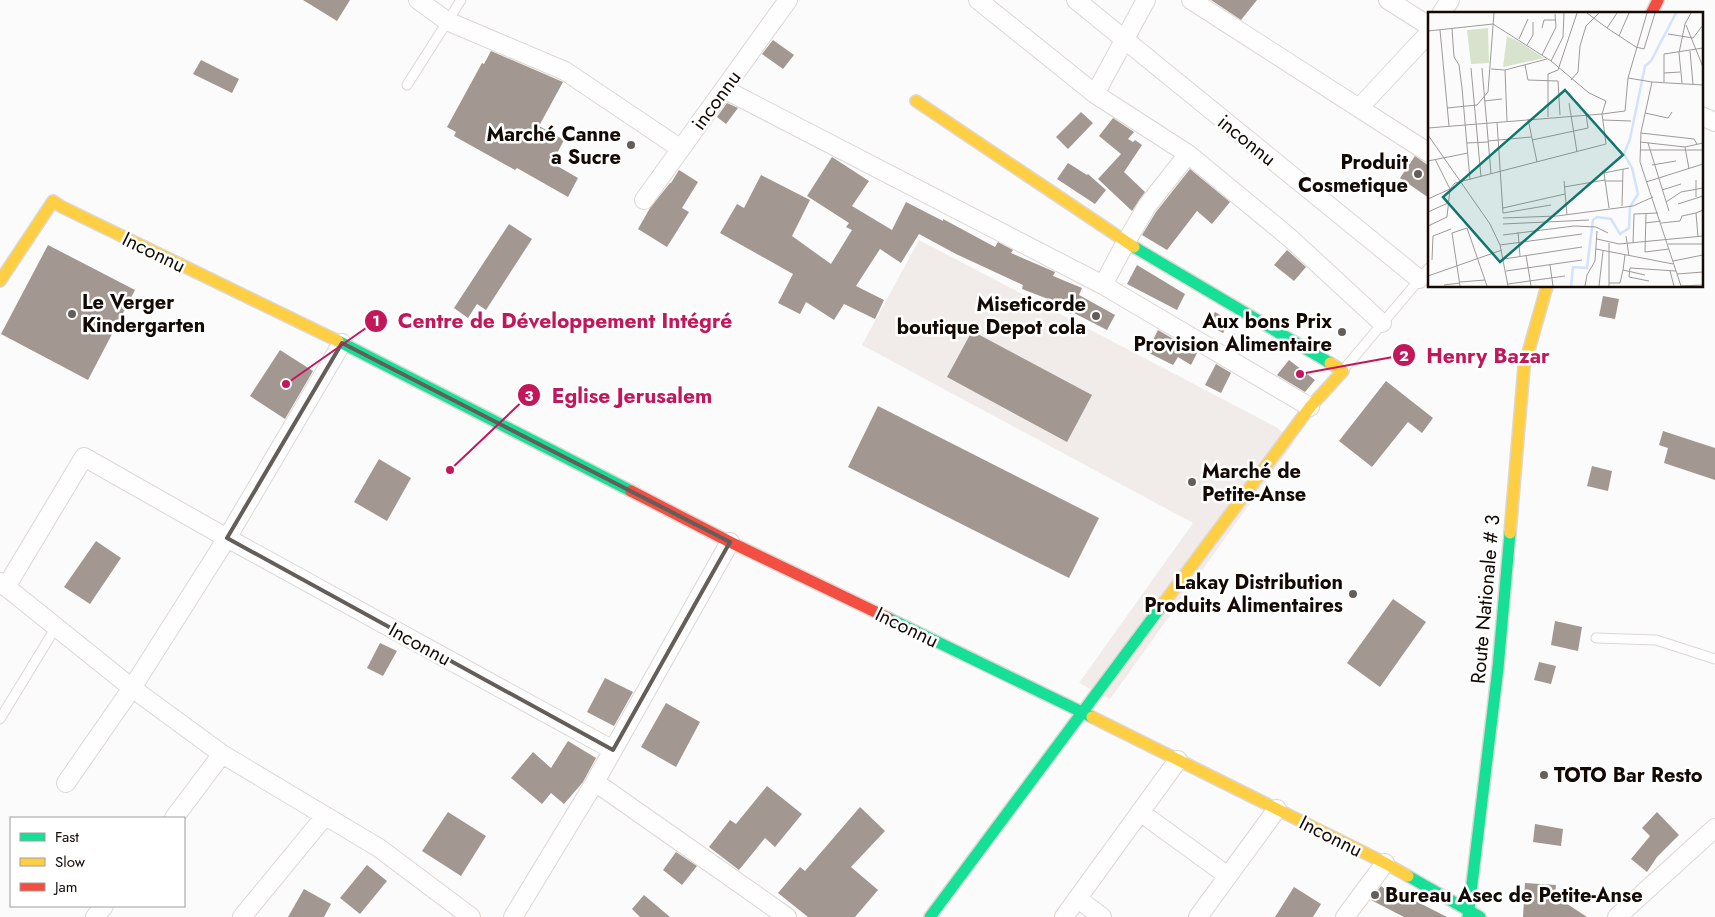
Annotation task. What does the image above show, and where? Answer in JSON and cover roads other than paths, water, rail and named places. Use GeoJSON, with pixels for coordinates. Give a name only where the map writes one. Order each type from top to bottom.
{"type":"FeatureCollection","features":[{"type":"Feature","properties":{"kind":"street"},"geometry":{"type":"LineString","coordinates":[[418,0],[447,21],[565,71],[681,149]]}},
{"type":"Feature","properties":{"kind":"street","name":"inconnu"},"geometry":{"type":"LineString","coordinates":[[644,200],[788,0]]}},
{"type":"Feature","properties":{"kind":"street"},"geometry":{"type":"LineString","coordinates":[[978,0],[1095,94],[1188,154],[1290,238],[1382,323]]}},
{"type":"Feature","properties":{"kind":"street","name":"inconnu"},"geometry":{"type":"LineString","coordinates":[[1076,0],[1424,274]]}},
{"type":"Feature","properties":{"kind":"street"},"geometry":{"type":"LineString","coordinates":[[1095,94],[1146,0]]}},
{"type":"Feature","properties":{"kind":"street"},"geometry":{"type":"LineString","coordinates":[[1192,0],[1428,152]]}},
{"type":"Feature","properties":{"kind":"street"},"geometry":{"type":"LineString","coordinates":[[1388,0],[1428,25]]}},
{"type":"Feature","properties":{"kind":"street"},"geometry":{"type":"LineString","coordinates":[[1442,12],[1450,0]]}},
{"type":"Feature","properties":{"kind":"street"},"geometry":{"type":"LineString","coordinates":[[1652,12],[1658,0]]}},
{"type":"Feature","properties":{"kind":"street"},"geometry":{"type":"LineString","coordinates":[[1359,108],[1428,34]]}},
{"type":"Feature","properties":{"kind":"street"},"geometry":{"type":"LineString","coordinates":[[724,89],[1102,285],[1310,406]]}},
{"type":"Feature","properties":{"kind":"street"},"geometry":{"type":"LineString","coordinates":[[916,101],[1126,242],[1343,371],[1310,406],[1084,713],[930,917]]}},
{"type":"Feature","properties":{"kind":"street"},"geometry":{"type":"LineString","coordinates":[[1702,116],[1715,122]]}},
{"type":"Feature","properties":{"kind":"street"},"geometry":{"type":"LineString","coordinates":[[1102,285],[1147,206],[1188,154]]}},
{"type":"Feature","properties":{"kind":"street","name":"Inconnu"},"geometry":{"type":"LineString","coordinates":[[0,281],[53,201],[342,343],[730,542],[1084,713],[1277,809],[1385,864],[1468,914],[1480,917]]}},
{"type":"Feature","properties":{"kind":"street","name":"Route Nationale # 3"},"geometry":{"type":"LineString","coordinates":[[1468,914],[1498,668],[1524,367],[1546,288]]}},
{"type":"Feature","properties":{"kind":"street"},"geometry":{"type":"LineString","coordinates":[[66,783],[132,688],[227,538],[342,343]]}},
{"type":"Feature","properties":{"kind":"street","name":"Inconnu"},"geometry":{"type":"LineString","coordinates":[[471,917],[379,848],[222,754],[132,688],[3,584],[84,457],[227,538],[613,750]]}},
{"type":"Feature","properties":{"kind":"street"},"geometry":{"type":"LineString","coordinates":[[512,917],[595,782],[730,542]]}},
{"type":"Feature","properties":{"kind":"street"},"geometry":{"type":"LineString","coordinates":[[175,817],[222,754]]}},
{"type":"Feature","properties":{"kind":"street"},"geometry":{"type":"LineString","coordinates":[[1064,917],[1178,760]]}},
{"type":"Feature","properties":{"kind":"street"},"geometry":{"type":"LineString","coordinates":[[595,782],[787,917]]}},
{"type":"Feature","properties":{"kind":"street","name":"Inconnu"},"geometry":{"type":"LineString","coordinates":[[1198,917],[1277,809]]}},
{"type":"Feature","properties":{"kind":"street"},"geometry":{"type":"LineString","coordinates":[[1140,812],[1228,876]]}},
{"type":"Feature","properties":{"kind":"street"},"geometry":{"type":"LineString","coordinates":[[242,917],[325,816]]}},
{"type":"Feature","properties":{"kind":"street"},"geometry":{"type":"LineString","coordinates":[[1617,917],[1715,828]]}},
{"type":"Feature","properties":{"kind":"street","name":"Inconnu"},"geometry":{"type":"LineString","coordinates":[[1344,917],[1385,864]]}},
{"type":"Feature","properties":{"kind":"street"},"geometry":{"type":"LineString","coordinates":[[1078,899],[1102,917]]}},
{"type":"Feature","properties":{"kind":"street"},"geometry":{"type":"LineString","coordinates":[[95,917],[103,907]]}},
{"type":"Feature","properties":{"kind":"lane"},"geometry":{"type":"LineString","coordinates":[[407,85],[460,0]]}},
{"type":"Feature","properties":{"kind":"lane"},"geometry":{"type":"LineString","coordinates":[[1343,371],[1424,274]]}},
{"type":"Feature","properties":{"kind":"lane"},"geometry":{"type":"LineString","coordinates":[[0,719],[56,627]]}},
{"type":"Feature","properties":{"kind":"lane"},"geometry":{"type":"LineString","coordinates":[[1596,638],[1656,640],[1715,659]]}},
{"type":"Feature","properties":{"kind":"place","name":"Marché Canne a Sucre"},"geometry":{"type":"Point","coordinates":[631,145]}},
{"type":"Feature","properties":{"kind":"place","name":"Produit Cosmetique"},"geometry":{"type":"Point","coordinates":[1418,174]}},
{"type":"Feature","properties":{"kind":"place","name":"Le Verger Kindergarten"},"geometry":{"type":"Point","coordinates":[72,314]}},
{"type":"Feature","properties":{"kind":"place","name":"Miseticorde boutique Depot cola"},"geometry":{"type":"Point","coordinates":[1096,316]}},
{"type":"Feature","properties":{"kind":"place","name":"Aux bons Prix Provision Alimentaire"},"geometry":{"type":"Point","coordinates":[1342,332]}},
{"type":"Feature","properties":{"kind":"place","name":"Henry Bazar"},"geometry":{"type":"Point","coordinates":[1300,374]}},
{"type":"Feature","properties":{"kind":"place","name":"Centre de Développement Intégré"},"geometry":{"type":"Point","coordinates":[286,384]}},
{"type":"Feature","properties":{"kind":"place","name":"Eglise Jerusalem"},"geometry":{"type":"Point","coordinates":[450,470]}},
{"type":"Feature","properties":{"kind":"place","name":"Marché de Petite-Anse"},"geometry":{"type":"Point","coordinates":[1192,482]}},
{"type":"Feature","properties":{"kind":"place","name":"Lakay Distribution Produits Alimentaires"},"geometry":{"type":"Point","coordinates":[1353,594]}},
{"type":"Feature","properties":{"kind":"place","name":"TOTO Bar Resto"},"geometry":{"type":"Point","coordinates":[1544,775]}},
{"type":"Feature","properties":{"kind":"place","name":"Bureau Asec de Petite-Anse"},"geometry":{"type":"Point","coordinates":[1375,895]}}]}
